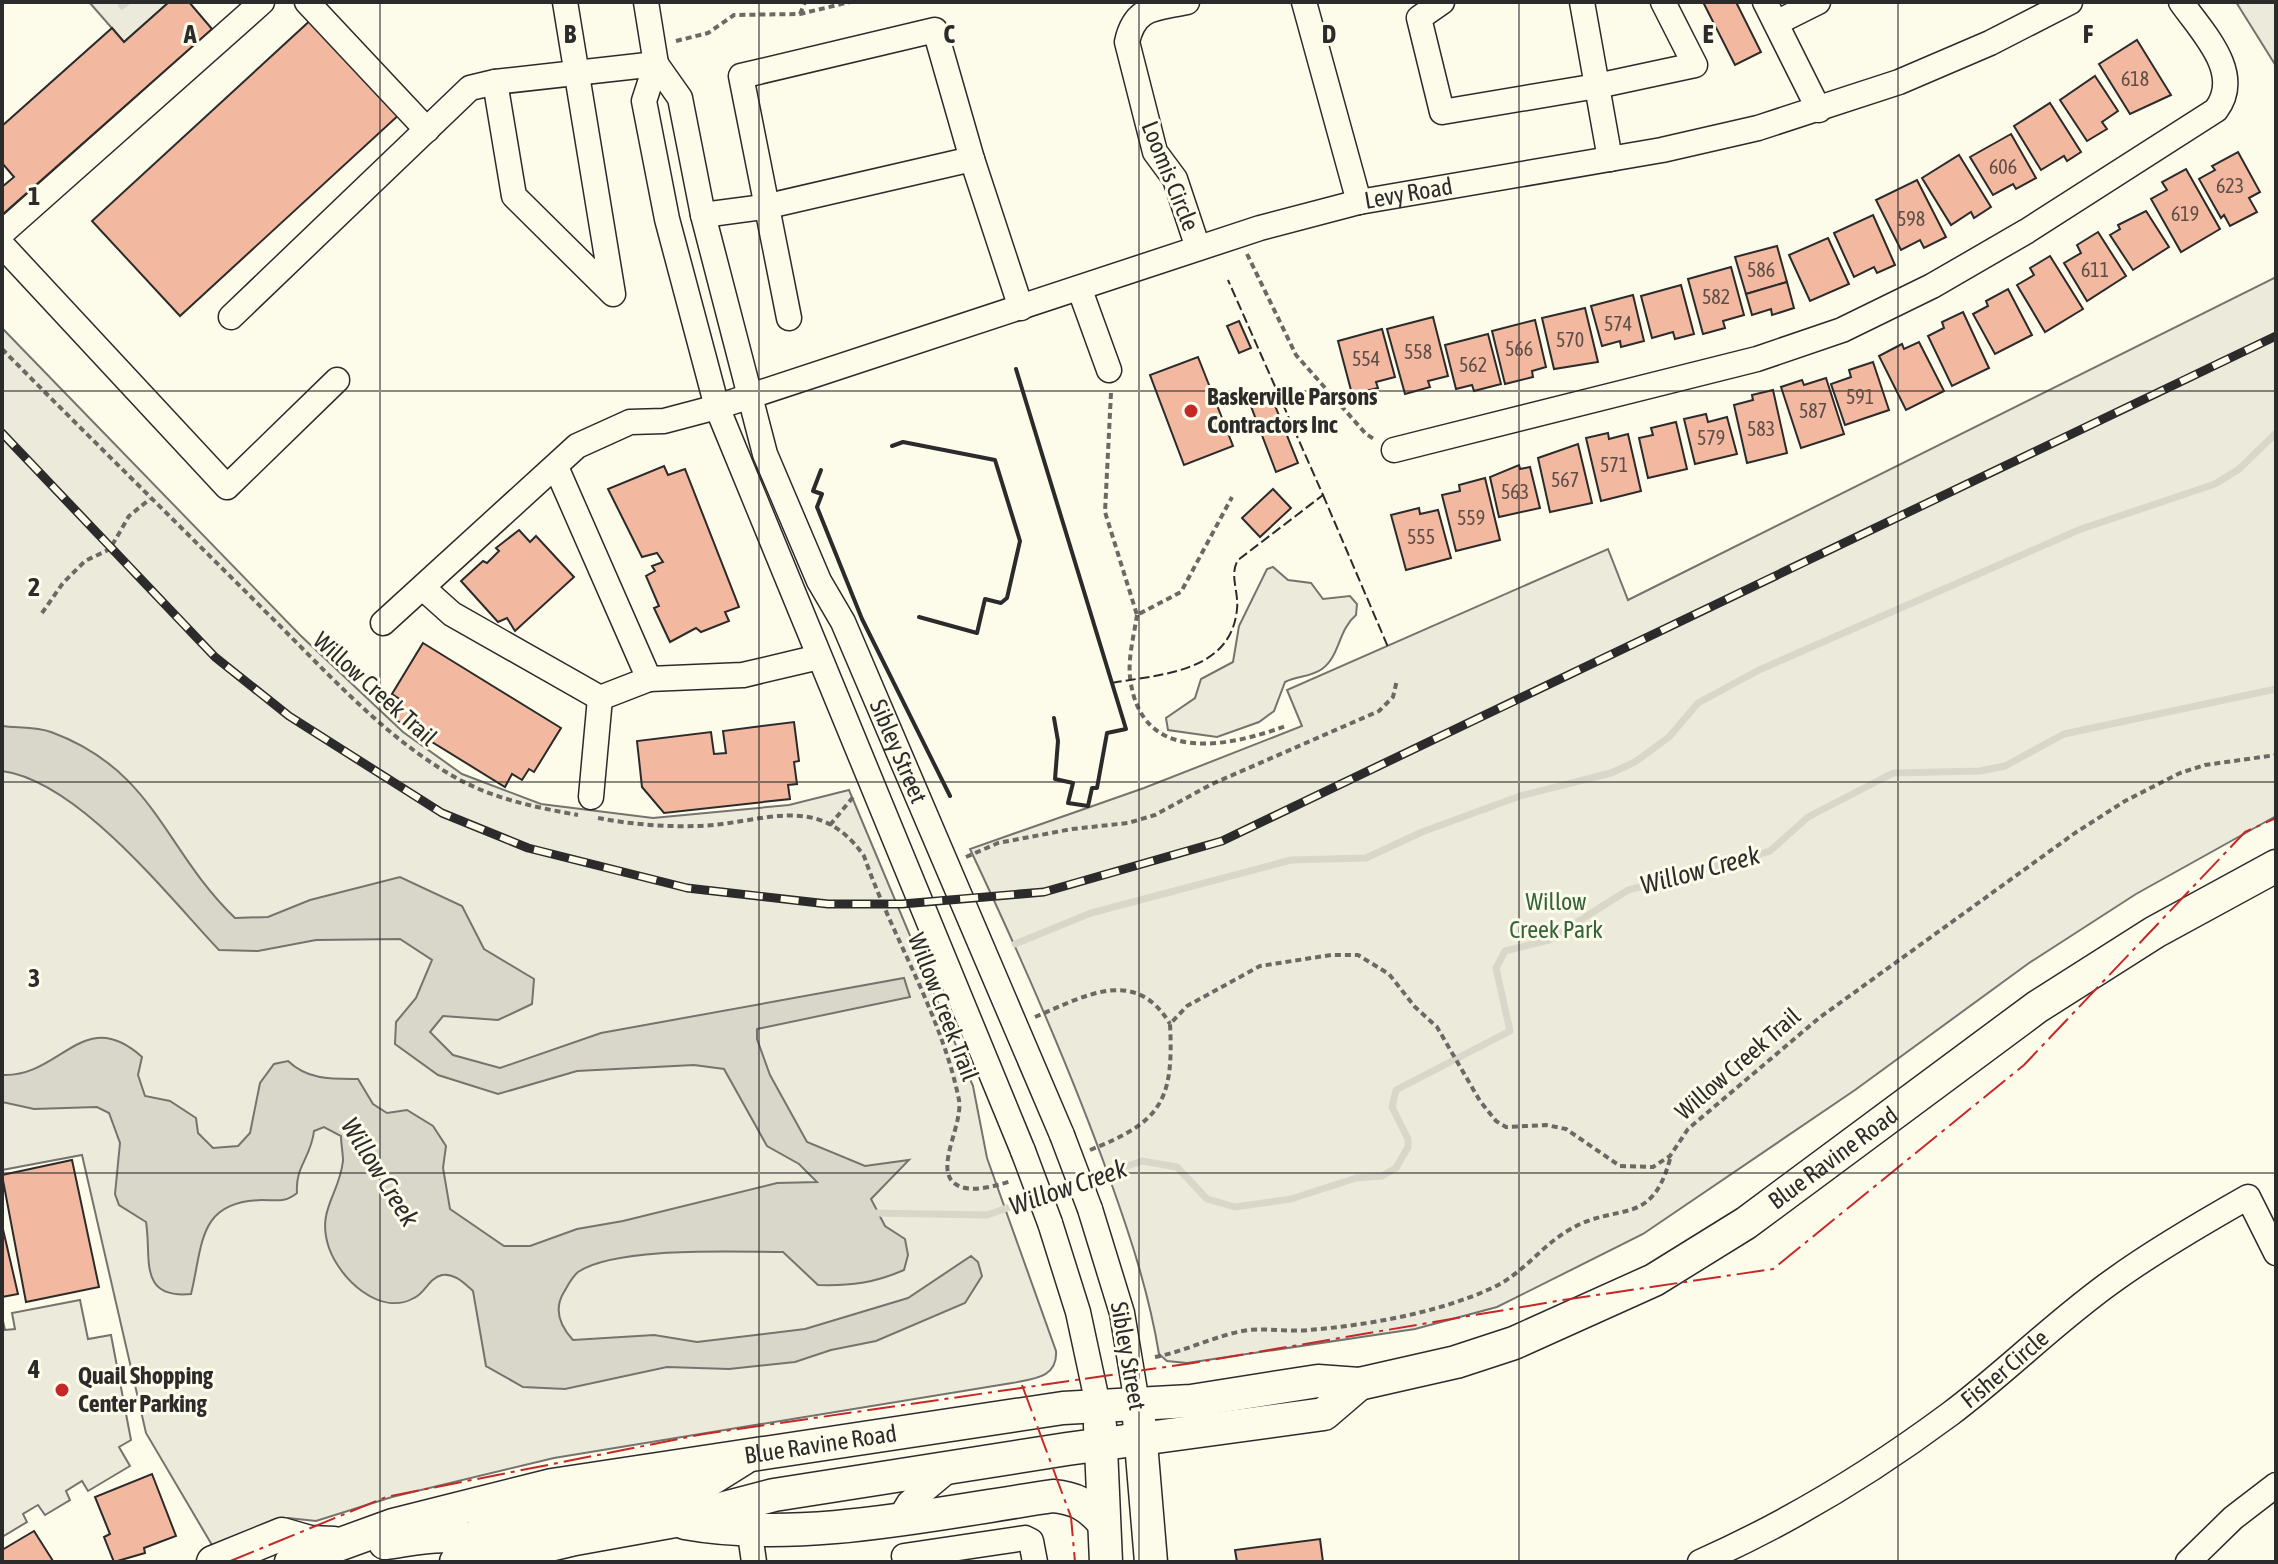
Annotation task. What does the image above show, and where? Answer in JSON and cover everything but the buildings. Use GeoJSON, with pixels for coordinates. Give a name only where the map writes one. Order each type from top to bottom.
{"type":"FeatureCollection","features":[{"type":"Feature","properties":{"kind":"main road","name":"Blue Ravine Road"},"geometry":{"type":"LineString","coordinates":[[291,1562],[338,1543],[502,1495],[752,1452],[1098,1405],[1191,1401],[1318,1381],[1359,1384],[1456,1362],[1514,1343],[1654,1280],[1746,1223],[2037,1007],[2155,932],[2276,866]]}},
{"type":"Feature","properties":{"kind":"main road","name":"Blue Ravine Road"},"geometry":{"type":"LineString","coordinates":[[750,1532],[953,1467],[1324,1414],[1359,1384]]}},
{"type":"Feature","properties":{"kind":"main road","name":"Sibley Street"},"geometry":{"type":"LineString","coordinates":[[1137,1403],[1151,1562]]}},
{"type":"Feature","properties":{"kind":"main road","name":"Sibley Street"},"geometry":{"type":"LineString","coordinates":[[1098,1405],[1106,1562]]}},
{"type":"Feature","properties":{"kind":"main road"},"geometry":{"type":"LineString","coordinates":[[478,1557],[484,1530],[695,1489],[752,1452]]}},
{"type":"Feature","properties":{"kind":"main road"},"geometry":{"type":"LineString","coordinates":[[213,1562],[282,1534],[310,1542],[338,1543],[381,1543],[451,1536],[478,1557],[675,1521],[750,1532],[900,1518],[1053,1496],[1071,1497],[1091,1508],[1102,1521]]}},
{"type":"Feature","properties":{"kind":"street"},"geometry":{"type":"LineString","coordinates":[[2,233],[262,2]]}},
{"type":"Feature","properties":{"kind":"street"},"geometry":{"type":"LineString","coordinates":[[307,2],[427,130]]}},
{"type":"Feature","properties":{"kind":"street"},"geometry":{"type":"LineString","coordinates":[[495,82],[514,196],[613,294],[565,2]]}},
{"type":"Feature","properties":{"kind":"street","name":"Sibley Street"},"geometry":{"type":"LineString","coordinates":[[646,2],[655,55],[680,98],[703,215],[748,397],[771,468],[819,581],[843,622],[1062,1135],[1090,1209],[1122,1313],[1137,1403]]}},
{"type":"Feature","properties":{"kind":"street","name":"Loomis Circle"},"geometry":{"type":"LineString","coordinates":[[1187,2],[1142,12],[1131,25],[1127,42],[1155,152],[1175,179],[1198,248]]}},
{"type":"Feature","properties":{"kind":"street"},"geometry":{"type":"LineString","coordinates":[[1304,2],[1359,202]]}},
{"type":"Feature","properties":{"kind":"street"},"geometry":{"type":"LineString","coordinates":[[1442,2],[1419,18],[1442,112],[1597,86],[1695,65],[1663,2]]}},
{"type":"Feature","properties":{"kind":"street"},"geometry":{"type":"LineString","coordinates":[[1582,2],[1610,159]]}},
{"type":"Feature","properties":{"kind":"street"},"geometry":{"type":"LineString","coordinates":[[1818,2],[1771,13],[1819,110]]}},
{"type":"Feature","properties":{"kind":"street"},"geometry":{"type":"LineString","coordinates":[[1394,450],[1801,346],[1932,286],[2027,231],[2216,110],[2226,92],[2225,73],[2216,53],[2181,2]]}},
{"type":"Feature","properties":{"kind":"street","name":"Levy Road"},"geometry":{"type":"LineString","coordinates":[[383,623],[577,446],[630,422],[664,421],[717,407],[1080,290],[1198,248],[1359,202],[1610,159],[1758,128],[1912,77],[2059,5]]}},
{"type":"Feature","properties":{"kind":"street"},"geometry":{"type":"LineString","coordinates":[[789,318],[764,207],[741,76],[935,30],[972,159],[1021,308]]}},
{"type":"Feature","properties":{"kind":"street"},"geometry":{"type":"LineString","coordinates":[[231,317],[470,88],[576,72],[655,55]]}},
{"type":"Feature","properties":{"kind":"street","name":"Sibley Street"},"geometry":{"type":"LineString","coordinates":[[655,55],[644,101],[667,219],[717,407],[1023,1151],[1078,1312],[1098,1405]]}},
{"type":"Feature","properties":{"kind":"street"},"geometry":{"type":"LineString","coordinates":[[703,215],[764,207],[972,159]]}},
{"type":"Feature","properties":{"kind":"street"},"geometry":{"type":"LineString","coordinates":[[2,245],[227,487],[337,380]]}},
{"type":"Feature","properties":{"kind":"street"},"geometry":{"type":"LineString","coordinates":[[1080,290],[1109,370]]}},
{"type":"Feature","properties":{"kind":"street"},"geometry":{"type":"LineString","coordinates":[[556,467],[649,679]]}},
{"type":"Feature","properties":{"kind":"street"},"geometry":{"type":"LineString","coordinates":[[423,588],[452,614],[600,698]]}},
{"type":"Feature","properties":{"kind":"street"},"geometry":{"type":"LineString","coordinates":[[600,698],[649,679],[743,675],[819,657]]}},
{"type":"Feature","properties":{"kind":"street"},"geometry":{"type":"LineString","coordinates":[[591,797],[600,698]]}},
{"type":"Feature","properties":{"kind":"street","name":"Fisher Circle"},"geometry":{"type":"LineString","coordinates":[[1700,1562],[1785,1521],[1898,1452],[1962,1405],[2113,1280],[2186,1232],[2248,1197],[2276,1253]]}},
{"type":"Feature","properties":{"kind":"street"},"geometry":{"type":"LineString","coordinates":[[900,1518],[909,1503],[953,1467]]}},
{"type":"Feature","properties":{"kind":"street"},"geometry":{"type":"LineString","coordinates":[[2188,1562],[2233,1518],[2276,1485]]}},
{"type":"Feature","properties":{"kind":"street"},"geometry":{"type":"LineString","coordinates":[[904,1556],[979,1553],[1029,1539],[1035,1562]]}},
{"type":"Feature","properties":{"kind":"path"},"geometry":{"type":"LineString","coordinates":[[800,14],[805,2]]}},
{"type":"Feature","properties":{"kind":"path"},"geometry":{"type":"LineString","coordinates":[[655,55],[708,33],[734,15],[800,14],[850,2]]}},
{"type":"Feature","properties":{"kind":"path"},"geometry":{"type":"LineString","coordinates":[[1238,236],[1296,355],[1366,434],[1394,450]]}},
{"type":"Feature","properties":{"kind":"path","name":"Willow Creek Trail"},"geometry":{"type":"LineString","coordinates":[[2,349],[150,499],[392,733],[454,777],[524,805],[614,821],[695,826],[790,813],[830,825],[854,842],[864,856],[944,1052],[960,1111],[947,1161],[947,1174],[954,1184],[966,1188],[999,1185],[1022,1177]]}},
{"type":"Feature","properties":{"kind":"path"},"geometry":{"type":"LineString","coordinates":[[1109,370],[1105,512],[1137,615],[1130,679],[1137,703],[1157,728],[1182,741],[1206,746],[1237,742],[1286,726]]}},
{"type":"Feature","properties":{"kind":"path"},"geometry":{"type":"LineString","coordinates":[[1137,615],[1181,592],[1232,497]]}},
{"type":"Feature","properties":{"kind":"path"},"geometry":{"type":"LineString","coordinates":[[42,613],[63,583],[85,561],[110,549],[129,516],[150,499]]}},
{"type":"Feature","properties":{"kind":"path"},"geometry":{"type":"LineString","coordinates":[[947,868],[998,843],[1072,829],[1128,823],[1155,815],[1203,789],[1379,711],[1393,697],[1397,680]]}},
{"type":"Feature","properties":{"kind":"path","name":"Willow Creek Trail"},"geometry":{"type":"LineString","coordinates":[[1170,1024],[1187,1006],[1260,966],[1331,955],[1358,955],[1389,974],[1448,1043],[1489,1114],[1506,1127],[1546,1125],[1566,1129],[1609,1160],[1632,1169],[1653,1167],[1670,1156],[1688,1129],[1819,1018],[2075,833],[2125,801],[2180,773],[2205,765],[2276,755]]}},
{"type":"Feature","properties":{"kind":"path"},"geometry":{"type":"LineString","coordinates":[[830,825],[856,795]]}},
{"type":"Feature","properties":{"kind":"path"},"geometry":{"type":"LineString","coordinates":[[1014,1025],[1073,999],[1123,990],[1144,995],[1170,1024],[1168,1077],[1158,1109],[1129,1135],[1087,1151]]}},
{"type":"Feature","properties":{"kind":"path"},"geometry":{"type":"LineString","coordinates":[[1155,1357],[1220,1335],[1268,1328],[1306,1330],[1350,1324],[1475,1296],[1523,1270],[1569,1230],[1635,1209],[1652,1199],[1664,1179],[1670,1156]]}},
{"type":"Feature","properties":{"kind":"green space"},"geometry":{"type":"Polygon","coordinates":[[[89,2],[169,2],[124,42],[89,2]]]}},
{"type":"Feature","properties":{"kind":"green space"},"geometry":{"type":"Polygon","coordinates":[[[2236,2],[2276,2],[2276,66],[2236,2]]]}},
{"type":"Feature","properties":{"kind":"green space","name":"Willow Creek Park"},"geometry":{"type":"Polygon","coordinates":[[[2276,277],[2276,816],[2136,894],[2029,963],[1855,1090],[1643,1234],[1497,1307],[1415,1329],[1187,1363],[1167,1361],[1159,1354],[1138,1264],[1094,1135],[1044,1012],[970,849],[1144,788],[1302,726],[1287,690],[1608,549],[1628,600],[2276,277]]]}},
{"type":"Feature","properties":{"kind":"green space"},"geometry":{"type":"Polygon","coordinates":[[[2,328],[300,635],[403,732],[462,774],[541,804],[653,818],[789,805],[849,790],[973,1086],[987,1158],[1056,1351],[1053,1367],[1043,1376],[1012,1383],[554,1458],[392,1497],[316,1521],[288,1518],[212,1545],[146,1433],[82,1155],[2,1170],[2,328]]]}},
{"type":"Feature","properties":{"kind":"green space"},"geometry":{"type":"Polygon","coordinates":[[[1273,567],[1288,580],[1311,583],[1323,599],[1350,596],[1357,604],[1356,615],[1328,664],[1318,672],[1285,682],[1274,711],[1259,722],[1217,737],[1168,730],[1166,718],[1195,698],[1201,679],[1233,662],[1239,626],[1267,569],[1273,567]]]}},
{"type":"Feature","properties":{"kind":"shaded area","name":"Quail Shopping Center Parking"},"geometry":{"type":"Polygon","coordinates":[[[80,1300],[88,1339],[111,1335],[131,1440],[119,1447],[130,1466],[88,1491],[82,1481],[66,1491],[70,1500],[45,1515],[38,1505],[23,1514],[27,1522],[2,1537],[2,1317],[5,1330],[15,1329],[12,1313],[80,1300]]]}},
{"type":"Feature","properties":{"kind":"water"},"geometry":{"type":"Polygon","coordinates":[[[2,726],[51,732],[86,748],[114,768],[136,790],[211,892],[235,918],[268,917],[310,900],[400,877],[462,906],[484,949],[534,979],[532,1004],[498,1020],[443,1016],[430,1032],[453,1055],[500,1068],[601,1033],[904,978],[910,997],[757,1029],[757,1039],[770,1075],[807,1142],[865,1166],[909,1160],[871,1199],[885,1226],[905,1239],[908,1255],[904,1270],[862,1283],[818,1285],[783,1252],[677,1252],[620,1258],[578,1272],[567,1287],[559,1311],[562,1323],[573,1340],[654,1335],[697,1342],[805,1329],[908,1298],[971,1256],[978,1262],[982,1276],[965,1303],[876,1341],[831,1350],[795,1362],[729,1369],[667,1367],[565,1389],[523,1387],[486,1366],[473,1291],[459,1280],[442,1275],[414,1298],[401,1303],[388,1303],[363,1292],[342,1272],[329,1248],[325,1223],[341,1173],[341,1136],[324,1127],[314,1131],[298,1176],[297,1193],[285,1200],[241,1202],[225,1208],[207,1229],[191,1294],[162,1290],[150,1273],[146,1222],[119,1205],[115,1194],[120,1143],[109,1113],[97,1107],[34,1109],[2,1102],[2,1075],[23,1073],[40,1066],[87,1040],[104,1038],[121,1043],[142,1057],[138,1075],[145,1096],[170,1101],[196,1118],[198,1133],[213,1148],[238,1146],[250,1133],[260,1083],[274,1064],[288,1061],[312,1075],[358,1079],[373,1104],[387,1113],[407,1110],[433,1126],[446,1146],[443,1168],[450,1209],[504,1246],[530,1246],[577,1229],[623,1221],[777,1183],[817,1182],[799,1164],[767,1146],[724,1069],[694,1065],[577,1071],[498,1094],[438,1075],[395,1044],[396,1022],[416,998],[432,960],[400,939],[316,940],[258,951],[219,950],[148,872],[90,818],[61,795],[31,779],[2,771],[2,726]]]}},
{"type":"Feature","properties":{"kind":"waterway"},"geometry":{"type":"LineString","coordinates":[[120,2],[122,6],[127,2]]}},
{"type":"Feature","properties":{"kind":"waterway"},"geometry":{"type":"LineString","coordinates":[[1015,944],[1091,913],[1291,860],[1366,858],[1422,832],[1520,796],[1611,773],[1635,762],[1669,737],[1698,703],[1759,670],[2081,529],[2215,484],[2239,469],[2276,433]]}},
{"type":"Feature","properties":{"kind":"waterway","name":"Willow Creek"},"geometry":{"type":"LineString","coordinates":[[872,1213],[987,1215],[1142,1161],[1177,1167],[1207,1199],[1235,1207],[1291,1199],[1356,1178],[1382,1176],[1396,1168],[1408,1147],[1408,1139],[1392,1107],[1396,1090],[1510,1031],[1496,968],[1505,951],[1549,940],[1628,890],[1770,851],[1808,817],[1893,773],[1980,771],[2005,766],[2064,734],[2276,689]]}},
{"type":"Feature","properties":{"kind":"railway"},"geometry":{"type":"LineString","coordinates":[[2,433],[215,657],[289,716],[442,813],[528,848],[687,888],[828,904],[902,904],[1044,892],[1222,841],[2276,336]]}},
{"type":"Feature","properties":{"kind":"fence"},"geometry":{"type":"LineString","coordinates":[[1112,683],[1190,667],[1222,646],[1232,630],[1237,609],[1234,572],[1238,560],[1323,495],[1228,280]]}},
{"type":"Feature","properties":{"kind":"fence"},"geometry":{"type":"LineString","coordinates":[[1323,495],[1388,647]]}},
{"type":"Feature","properties":{"kind":"wall"},"geometry":{"type":"LineString","coordinates":[[1016,369],[1126,729],[1107,733],[1097,788],[1092,788],[1088,806],[1068,803],[1073,783],[1055,779],[1058,741],[1054,718]]}},
{"type":"Feature","properties":{"kind":"wall"},"geometry":{"type":"LineString","coordinates":[[892,446],[903,442],[995,460],[1020,541],[1007,598],[1001,603],[985,599],[977,633],[919,617]]}},
{"type":"Feature","properties":{"kind":"wall"},"geometry":{"type":"LineString","coordinates":[[821,470],[813,491],[822,494],[817,507],[862,619],[950,796]]}},
{"type":"Feature","properties":{"kind":"power"},"geometry":{"type":"LineString","coordinates":[[228,1562],[386,1497],[704,1434],[1193,1363],[1563,1300],[1773,1269],[2024,1065],[2245,832],[2276,818]]}},
{"type":"Feature","properties":{"kind":"power"},"geometry":{"type":"LineString","coordinates":[[1022,1385],[1071,1517],[1075,1562]]}},
{"type":"Feature","properties":{"kind":"place","name":"Baskerville Parsons Contractors Inc"},"geometry":{"type":"Point","coordinates":[1191,411]}},
{"type":"Feature","properties":{"kind":"place","name":"Quail Shopping Center Parking"},"geometry":{"type":"Point","coordinates":[62,1390]}}]}
